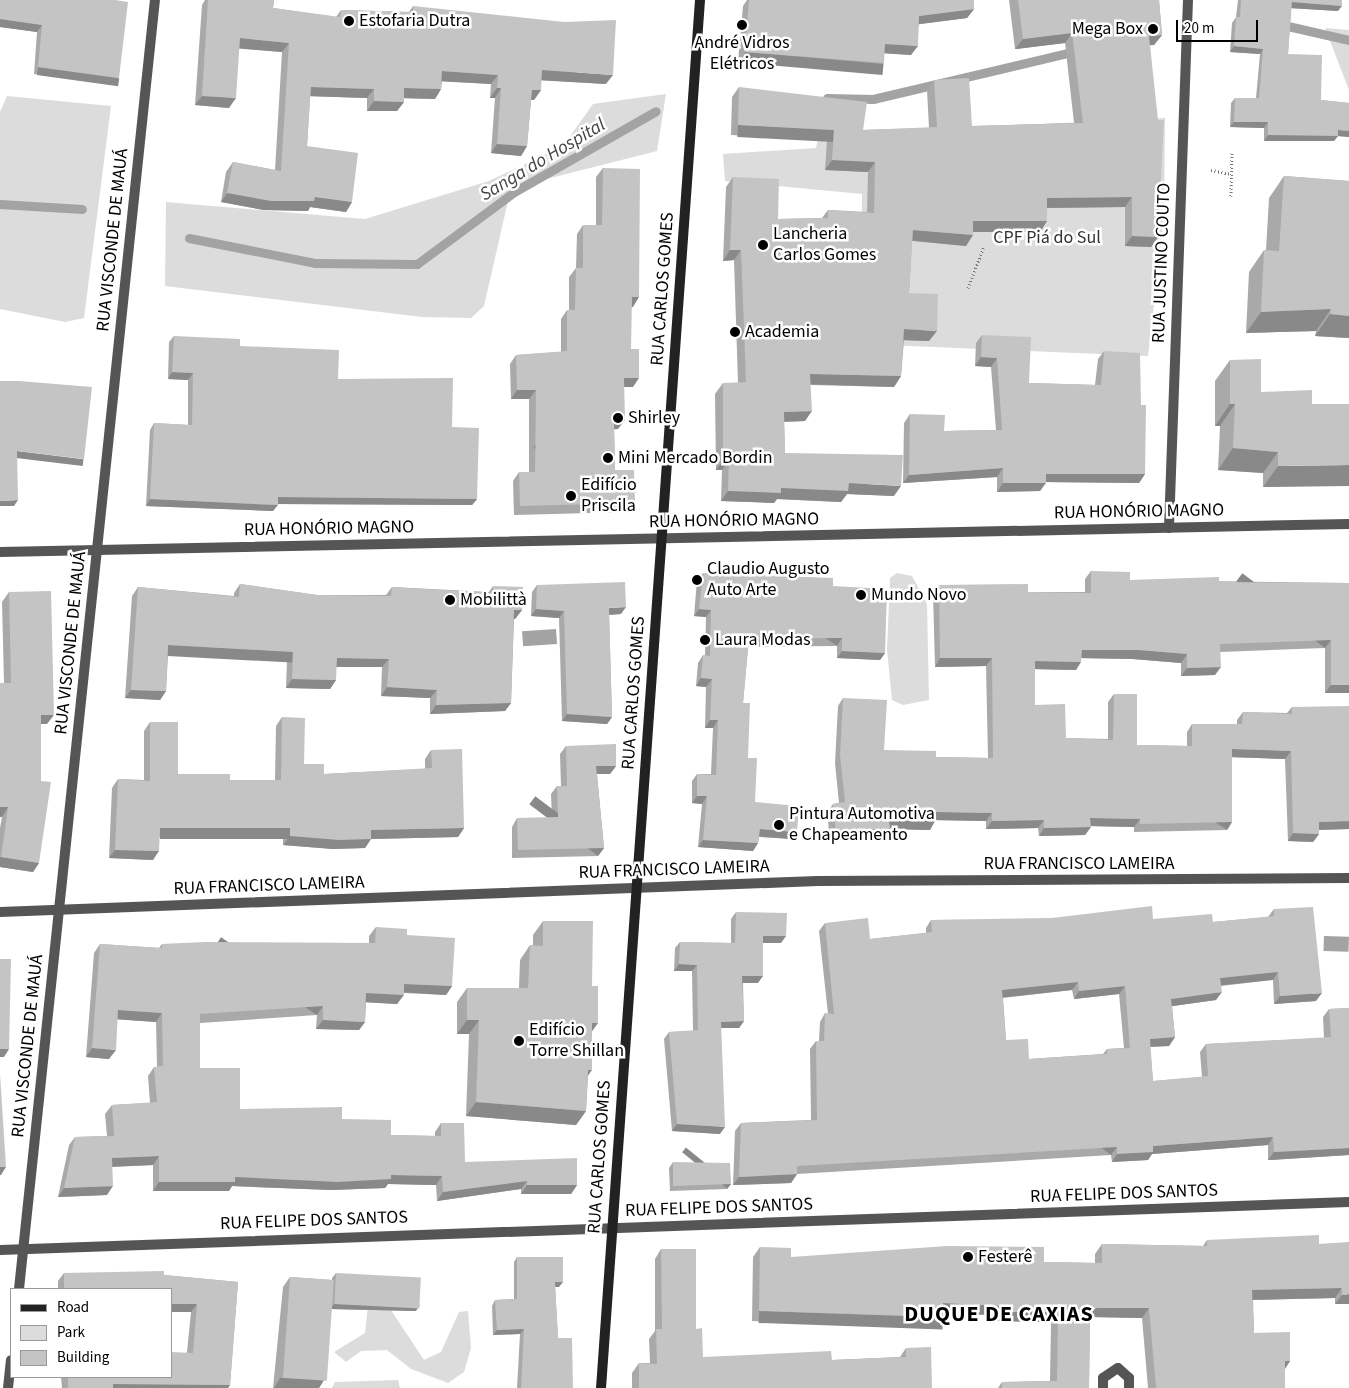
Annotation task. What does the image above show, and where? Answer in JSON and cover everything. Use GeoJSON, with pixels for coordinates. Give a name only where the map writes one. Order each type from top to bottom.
{"type":"FeatureCollection","features":[{"type":"Feature","properties":{"kind":"street","name":"RUA VISCONDE DE MAUÁ"},"geometry":{"type":"LineString","coordinates":[[19,1288],[155,0]]}},
{"type":"Feature","properties":{"kind":"street","name":"RUA CARLOS GOMES"},"geometry":{"type":"LineString","coordinates":[[601,1388],[700,0]]}},
{"type":"Feature","properties":{"kind":"street","name":"RUA JUSTINO COUTO"},"geometry":{"type":"LineString","coordinates":[[1169,528],[1188,0]]}},
{"type":"Feature","properties":{"kind":"street","name":"RUA HONÓRIO MAGNO"},"geometry":{"type":"LineString","coordinates":[[0,552],[1349,524]]}},
{"type":"Feature","properties":{"kind":"street","name":"RUA FRANCISCO LAMEIRA"},"geometry":{"type":"LineString","coordinates":[[0,912],[817,881],[1349,878]]}},
{"type":"Feature","properties":{"kind":"street","name":"RUA FELIPE DOS SANTOS"},"geometry":{"type":"LineString","coordinates":[[0,1250],[1349,1202]]}},
{"type":"Feature","properties":{"kind":"street"},"geometry":{"type":"LineString","coordinates":[[1103,1388],[1103,1378],[1118,1368],[1130,1378],[1129,1388]]}},
{"type":"Feature","properties":{"kind":"street"},"geometry":{"type":"LineString","coordinates":[[8,1388],[10,1369]]}},
{"type":"Feature","properties":{"kind":"path"},"geometry":{"type":"LineString","coordinates":[[1230,196],[1232,152]]}},
{"type":"Feature","properties":{"kind":"path"},"geometry":{"type":"LineString","coordinates":[[1211,170],[1232,174]]}},
{"type":"Feature","properties":{"kind":"path"},"geometry":{"type":"LineString","coordinates":[[968,288],[984,246]]}},
{"type":"Feature","properties":{"kind":"green space"},"geometry":{"type":"Polygon","coordinates":[[[1325,28],[1349,30],[1349,90],[1325,28]]]}},
{"type":"Feature","properties":{"kind":"green space"},"geometry":{"type":"Polygon","coordinates":[[[666,94],[657,151],[511,188],[484,306],[471,318],[422,317],[165,286],[166,202],[365,219],[489,181],[563,146],[593,104],[666,94]]]}},
{"type":"Feature","properties":{"kind":"green space"},"geometry":{"type":"Polygon","coordinates":[[[7,96],[111,106],[84,318],[65,322],[0,309],[0,112],[7,96]]]}},
{"type":"Feature","properties":{"kind":"green space","name":"CPF Piá do Sul"},"geometry":{"type":"Polygon","coordinates":[[[1165,118],[1164,217],[1148,356],[860,344],[862,194],[725,181],[723,154],[816,148],[819,135],[1165,118]]]}},
{"type":"Feature","properties":{"kind":"green space"},"geometry":{"type":"Polygon","coordinates":[[[897,573],[912,576],[927,604],[929,700],[903,705],[892,700],[887,650],[890,578],[897,573]]]}},
{"type":"Feature","properties":{"kind":"green space"},"geometry":{"type":"Polygon","coordinates":[[[369,1297],[385,1301],[424,1360],[441,1352],[459,1312],[468,1311],[471,1348],[464,1372],[448,1383],[411,1369],[387,1350],[361,1351],[346,1362],[334,1352],[365,1333],[369,1297]]]}},
{"type":"Feature","properties":{"kind":"green space"},"geometry":{"type":"Polygon","coordinates":[[[398,1380],[400,1388],[332,1388],[335,1382],[398,1380]]]}},
{"type":"Feature","properties":{"kind":"shaded area"},"geometry":{"type":"Polygon","coordinates":[[[556,629],[557,644],[523,646],[522,631],[556,629]]]}},
{"type":"Feature","properties":{"kind":"shaded area"},"geometry":{"type":"Polygon","coordinates":[[[1324,936],[1349,937],[1348,952],[1323,951],[1324,936]]]}},
{"type":"Feature","properties":{"kind":"building"},"geometry":{"type":"Polygon","coordinates":[[[0,0],[115,0],[128,2],[119,78],[38,67],[42,25],[0,19],[0,0]]]}},
{"type":"Feature","properties":{"kind":"building"},"geometry":{"type":"Polygon","coordinates":[[[208,0],[274,0],[273,8],[340,17],[341,10],[413,12],[413,6],[564,22],[616,20],[613,75],[542,70],[541,90],[532,90],[527,146],[497,144],[501,88],[497,88],[498,75],[442,71],[441,89],[404,88],[404,102],[374,101],[374,89],[311,87],[307,146],[358,153],[352,202],[315,197],[314,201],[271,201],[227,193],[233,162],[281,171],[289,43],[240,38],[236,98],[202,96],[208,0]]]}},
{"type":"Feature","properties":{"kind":"building"},"geometry":{"type":"Polygon","coordinates":[[[749,0],[974,0],[974,9],[919,16],[918,46],[885,44],[884,63],[745,52],[749,0]]]}},
{"type":"Feature","properties":{"kind":"building"},"geometry":{"type":"Polygon","coordinates":[[[1018,0],[1159,0],[1162,35],[1149,36],[1158,120],[1164,120],[1158,237],[1132,236],[1132,197],[1047,198],[1047,221],[973,221],[973,235],[913,230],[909,293],[938,294],[937,331],[904,329],[901,376],[810,374],[812,411],[784,412],[785,453],[903,455],[901,486],[849,483],[848,491],[781,488],[781,493],[728,491],[729,459],[723,460],[723,383],[746,382],[741,250],[730,250],[733,177],[779,179],[778,219],[828,218],[828,210],[874,213],[875,162],[832,160],[834,130],[738,125],[739,87],[867,102],[863,130],[937,127],[934,80],[969,78],[972,126],[1083,123],[1072,33],[1023,39],[1018,0]]]}},
{"type":"Feature","properties":{"kind":"building"},"geometry":{"type":"Polygon","coordinates":[[[1241,0],[1342,0],[1342,6],[1292,2],[1288,54],[1322,55],[1321,100],[1349,103],[1349,131],[1338,130],[1338,136],[1268,135],[1268,122],[1234,122],[1235,98],[1259,98],[1263,49],[1234,46],[1236,17],[1240,17],[1241,0]]]}},
{"type":"Feature","properties":{"kind":"building"},"geometry":{"type":"Polygon","coordinates":[[[603,168],[640,169],[639,297],[632,297],[631,349],[639,349],[639,378],[624,378],[625,420],[614,420],[615,470],[634,470],[635,503],[520,506],[519,472],[535,472],[536,390],[517,390],[516,355],[567,351],[567,310],[575,310],[576,268],[583,268],[583,225],[602,225],[603,168]]]}},
{"type":"Feature","properties":{"kind":"building"},"geometry":{"type":"Polygon","coordinates":[[[1284,176],[1349,181],[1349,316],[1330,314],[1331,309],[1261,312],[1264,250],[1279,251],[1284,176]]]}},
{"type":"Feature","properties":{"kind":"building"},"geometry":{"type":"Polygon","coordinates":[[[982,335],[1031,337],[1029,383],[1101,385],[1104,351],[1140,353],[1141,405],[1146,405],[1145,474],[1046,474],[1046,483],[1003,483],[1003,468],[909,475],[910,414],[945,415],[944,431],[1002,430],[997,358],[981,357],[982,335]]]}},
{"type":"Feature","properties":{"kind":"building"},"geometry":{"type":"Polygon","coordinates":[[[174,336],[240,339],[240,346],[339,350],[338,379],[453,378],[452,427],[479,428],[477,499],[278,497],[278,505],[150,499],[154,423],[192,425],[193,373],[172,372],[174,336]]]}},
{"type":"Feature","properties":{"kind":"building"},"geometry":{"type":"Polygon","coordinates":[[[1261,359],[1261,392],[1312,390],[1312,404],[1349,404],[1349,465],[1278,466],[1278,452],[1233,448],[1235,404],[1230,404],[1230,360],[1261,359]]]}},
{"type":"Feature","properties":{"kind":"building"},"geometry":{"type":"Polygon","coordinates":[[[0,381],[92,387],[84,459],[17,451],[18,500],[0,501],[0,381]]]}},
{"type":"Feature","properties":{"kind":"building"},"geometry":{"type":"Polygon","coordinates":[[[1091,571],[1130,572],[1130,580],[1219,577],[1219,582],[1349,583],[1349,685],[1331,685],[1331,640],[1220,644],[1221,667],[1187,668],[1187,654],[1139,650],[1082,650],[1081,662],[1035,661],[1035,705],[1065,704],[1066,738],[1113,740],[1114,694],[1137,694],[1137,745],[1192,746],[1192,724],[1242,724],[1243,712],[1292,714],[1292,707],[1349,706],[1349,821],[1319,822],[1319,834],[1293,833],[1291,751],[1232,749],[1232,822],[1140,824],[1140,819],[1090,818],[1091,827],[1044,828],[1044,820],[992,821],[992,813],[936,812],[935,821],[889,821],[890,828],[836,833],[833,804],[845,802],[840,755],[843,698],[887,700],[884,750],[936,751],[936,757],[993,758],[992,658],[940,658],[939,585],[1028,584],[1028,592],[1091,593],[1091,571]]]}},
{"type":"Feature","properties":{"kind":"building"},"geometry":{"type":"Polygon","coordinates":[[[703,573],[833,578],[833,586],[887,589],[885,653],[842,651],[842,638],[749,639],[743,703],[750,703],[748,758],[757,758],[755,802],[799,806],[797,832],[760,829],[758,843],[703,840],[707,796],[697,796],[697,774],[716,775],[718,720],[710,720],[712,679],[701,678],[703,655],[710,656],[711,610],[699,609],[703,573]]]}},
{"type":"Feature","properties":{"kind":"building"},"geometry":{"type":"Polygon","coordinates":[[[625,582],[626,607],[609,608],[612,717],[567,714],[564,611],[536,609],[537,585],[625,582]]]}},
{"type":"Feature","properties":{"kind":"building"},"geometry":{"type":"Polygon","coordinates":[[[240,584],[317,595],[391,596],[392,587],[493,593],[493,586],[523,587],[522,610],[514,610],[511,703],[436,705],[437,690],[387,687],[389,659],[337,658],[336,680],[292,679],[293,652],[168,645],[166,691],[131,690],[138,587],[239,597],[240,584]]]}},
{"type":"Feature","properties":{"kind":"building"},"geometry":{"type":"Polygon","coordinates":[[[51,591],[54,715],[41,715],[41,781],[51,782],[39,863],[1,857],[8,807],[0,807],[0,683],[11,683],[9,592],[51,591]]]}},
{"type":"Feature","properties":{"kind":"building"},"geometry":{"type":"Polygon","coordinates":[[[282,717],[305,718],[304,764],[324,764],[324,774],[432,768],[431,750],[462,749],[464,828],[371,830],[371,839],[339,840],[290,836],[290,828],[160,828],[159,851],[115,850],[118,779],[150,781],[150,722],[178,722],[178,774],[230,774],[230,780],[281,780],[282,717]]]}},
{"type":"Feature","properties":{"kind":"building"},"geometry":{"type":"Polygon","coordinates":[[[616,744],[616,766],[596,766],[604,848],[518,850],[517,818],[558,817],[557,786],[567,786],[566,746],[616,744]]]}},
{"type":"Feature","properties":{"kind":"building"},"geometry":{"type":"Polygon","coordinates":[[[1152,906],[1153,919],[1212,914],[1213,922],[1274,916],[1274,909],[1313,907],[1322,993],[1280,996],[1278,972],[1220,978],[1222,992],[1171,999],[1175,1037],[1150,1039],[1153,1081],[1208,1076],[1206,1044],[1331,1037],[1329,1009],[1349,1008],[1349,1148],[1274,1152],[1273,1137],[1153,1146],[1153,1152],[1117,1154],[1117,1147],[797,1166],[797,1174],[739,1177],[741,1123],[817,1120],[816,1041],[824,1041],[825,1013],[834,1014],[825,923],[868,918],[870,939],[932,932],[931,920],[1052,918],[1152,906]],[[1078,982],[1002,990],[1006,1040],[1028,1039],[1029,1059],[1107,1054],[1107,1049],[1130,1048],[1125,986],[1079,991],[1078,982]]]}},
{"type":"Feature","properties":{"kind":"building"},"geometry":{"type":"Polygon","coordinates":[[[736,912],[787,913],[786,936],[763,936],[763,976],[742,976],[744,1021],[721,1022],[725,1127],[677,1124],[669,1032],[698,1030],[697,965],[679,964],[680,942],[735,943],[736,912]]]}},
{"type":"Feature","properties":{"kind":"building"},"geometry":{"type":"Polygon","coordinates":[[[543,921],[593,921],[592,986],[598,986],[598,1023],[592,1023],[592,1070],[588,1070],[586,1111],[476,1102],[479,1020],[467,1020],[467,988],[528,988],[530,945],[543,946],[543,921]]]}},
{"type":"Feature","properties":{"kind":"building"},"geometry":{"type":"Polygon","coordinates":[[[376,927],[407,929],[407,935],[455,938],[452,986],[404,984],[404,995],[366,993],[365,1022],[323,1020],[323,1006],[200,1014],[200,1068],[240,1068],[240,1109],[342,1107],[342,1119],[391,1120],[391,1135],[441,1136],[441,1123],[464,1123],[465,1162],[577,1158],[577,1185],[527,1185],[527,1181],[443,1192],[442,1176],[391,1175],[391,1179],[338,1182],[235,1177],[235,1182],[159,1182],[159,1156],[112,1158],[113,1186],[64,1188],[75,1137],[114,1136],[112,1105],[157,1102],[154,1067],[163,1066],[162,1013],[118,1010],[116,1050],[92,1048],[100,944],[162,948],[162,944],[205,942],[375,943],[376,927]]]}},
{"type":"Feature","properties":{"kind":"building"},"geometry":{"type":"Polygon","coordinates":[[[0,959],[11,959],[9,1049],[0,1049],[0,959]]]}},
{"type":"Feature","properties":{"kind":"building"},"geometry":{"type":"Polygon","coordinates":[[[0,1074],[6,1167],[0,1167],[0,1074]]]}},
{"type":"Feature","properties":{"kind":"building"},"geometry":{"type":"Polygon","coordinates":[[[673,1162],[730,1163],[731,1184],[673,1186],[673,1162]]]}},
{"type":"Feature","properties":{"kind":"building"},"geometry":{"type":"Polygon","coordinates":[[[1319,1235],[1319,1244],[1349,1242],[1349,1294],[1342,1295],[1342,1288],[1252,1290],[1254,1333],[1290,1332],[1290,1361],[1285,1361],[1285,1388],[1156,1388],[1149,1308],[1097,1308],[1090,1310],[1089,1388],[1002,1388],[1002,1382],[1057,1381],[1058,1312],[1002,1312],[1002,1306],[943,1303],[943,1317],[759,1311],[760,1247],[791,1248],[791,1257],[947,1246],[1044,1247],[1044,1262],[1102,1263],[1102,1244],[1207,1246],[1207,1240],[1319,1235]]]}},
{"type":"Feature","properties":{"kind":"building"},"geometry":{"type":"Polygon","coordinates":[[[661,1249],[696,1249],[696,1329],[702,1328],[703,1357],[831,1351],[832,1360],[906,1357],[906,1348],[931,1347],[932,1388],[639,1388],[639,1363],[657,1364],[656,1329],[662,1329],[661,1249]]]}},
{"type":"Feature","properties":{"kind":"building"},"geometry":{"type":"Polygon","coordinates":[[[517,1257],[563,1257],[563,1282],[555,1282],[558,1338],[572,1338],[573,1388],[521,1388],[524,1329],[497,1330],[495,1300],[517,1299],[517,1257]]]}},
{"type":"Feature","properties":{"kind":"building"},"geometry":{"type":"Polygon","coordinates":[[[164,1271],[164,1275],[238,1282],[230,1385],[113,1384],[113,1388],[68,1388],[68,1378],[172,1378],[172,1352],[193,1353],[197,1304],[172,1304],[172,1288],[64,1288],[64,1273],[164,1271]]]}},
{"type":"Feature","properties":{"kind":"building"},"geometry":{"type":"Polygon","coordinates":[[[336,1273],[421,1277],[419,1308],[334,1304],[336,1273]]]}},
{"type":"Feature","properties":{"kind":"building"},"geometry":{"type":"Polygon","coordinates":[[[290,1277],[334,1280],[327,1381],[283,1378],[290,1277]]]}},
{"type":"Feature","properties":{"kind":"waterway","name":"Sanga do Hospital"},"geometry":{"type":"LineString","coordinates":[[1279,24],[1349,40]]}},
{"type":"Feature","properties":{"kind":"waterway","name":"Sanga do Hospital"},"geometry":{"type":"LineString","coordinates":[[827,98],[873,99],[1076,51]]}},
{"type":"Feature","properties":{"kind":"waterway","name":"Sanga do Hospital"},"geometry":{"type":"LineString","coordinates":[[189,238],[315,263],[417,264],[514,192],[656,111]]}},
{"type":"Feature","properties":{"kind":"waterway","name":"Sanga do Hospital"},"geometry":{"type":"LineString","coordinates":[[0,204],[82,209]]}},
{"type":"Feature","properties":{"kind":"place","name":"Estofaria Dutra"},"geometry":{"type":"Point","coordinates":[349,21]}},
{"type":"Feature","properties":{"kind":"place","name":"André Vidros Elétricos"},"geometry":{"type":"Point","coordinates":[742,25]}},
{"type":"Feature","properties":{"kind":"place","name":"Mega Box"},"geometry":{"type":"Point","coordinates":[1153,29]}},
{"type":"Feature","properties":{"kind":"place","name":"Lancheria Carlos Gomes"},"geometry":{"type":"Point","coordinates":[763,245]}},
{"type":"Feature","properties":{"kind":"place","name":"Academia"},"geometry":{"type":"Point","coordinates":[735,332]}},
{"type":"Feature","properties":{"kind":"place","name":"Shirley"},"geometry":{"type":"Point","coordinates":[618,418]}},
{"type":"Feature","properties":{"kind":"place","name":"Mini Mercado Bordin"},"geometry":{"type":"Point","coordinates":[608,458]}},
{"type":"Feature","properties":{"kind":"place","name":"Edifício Priscila"},"geometry":{"type":"Point","coordinates":[571,496]}},
{"type":"Feature","properties":{"kind":"place","name":"Claudio Augusto Auto Arte"},"geometry":{"type":"Point","coordinates":[697,580]}},
{"type":"Feature","properties":{"kind":"place","name":"Mundo Novo"},"geometry":{"type":"Point","coordinates":[861,595]}},
{"type":"Feature","properties":{"kind":"place","name":"Mobilittà"},"geometry":{"type":"Point","coordinates":[450,600]}},
{"type":"Feature","properties":{"kind":"place","name":"Laura Modas"},"geometry":{"type":"Point","coordinates":[705,640]}},
{"type":"Feature","properties":{"kind":"place","name":"Pintura Automotiva e Chapeamento"},"geometry":{"type":"Point","coordinates":[779,825]}},
{"type":"Feature","properties":{"kind":"place","name":"Edifício Torre Shillan"},"geometry":{"type":"Point","coordinates":[519,1041]}},
{"type":"Feature","properties":{"kind":"place","name":"Festerê"},"geometry":{"type":"Point","coordinates":[968,1257]}},
{"type":"Feature","properties":{"kind":"district","name":"DUQUE DE CAXIAS"},"geometry":{"type":"Point","coordinates":[999,1315]}}]}
